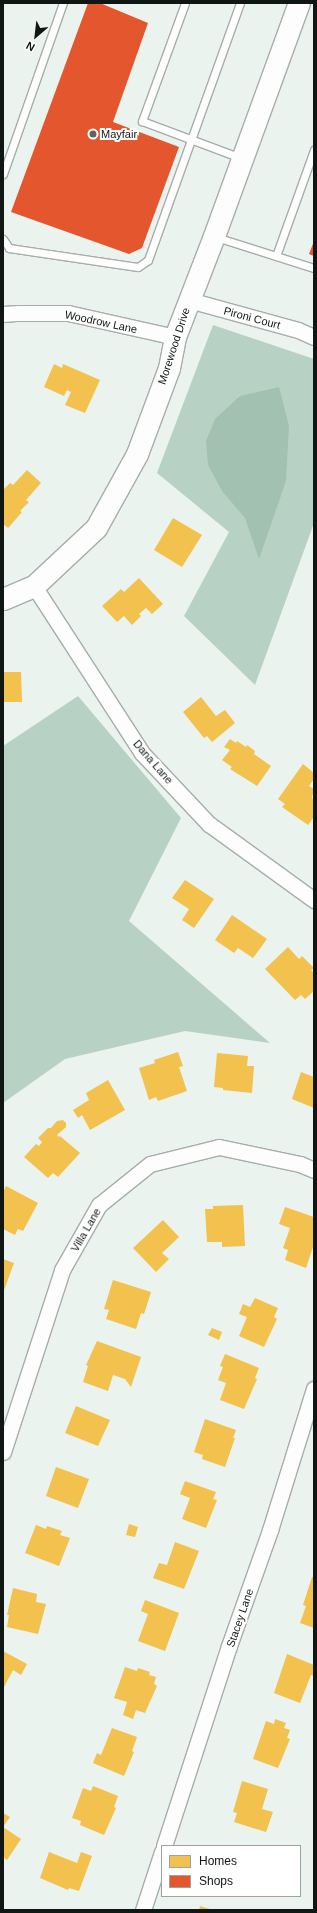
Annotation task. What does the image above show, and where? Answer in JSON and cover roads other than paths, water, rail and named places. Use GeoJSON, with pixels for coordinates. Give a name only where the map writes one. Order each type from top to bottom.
{"type":"FeatureCollection","features":[{"type":"Feature","properties":{"kind":"street","name":"Morewood Drive"},"geometry":{"type":"LineString","coordinates":[[3,599],[34,586],[96,528],[137,454],[169,368],[175,337],[214,236],[299,3]]}},
{"type":"Feature","properties":{"kind":"street","name":"Pironi Court"},"geometry":{"type":"LineString","coordinates":[[189,300],[298,330],[314,337]]}},
{"type":"Feature","properties":{"kind":"street","name":"Woodrow Lane"},"geometry":{"type":"LineString","coordinates":[[3,314],[68,313],[175,337]]}},
{"type":"Feature","properties":{"kind":"street","name":"Dana Lane"},"geometry":{"type":"LineString","coordinates":[[34,586],[142,753],[209,824],[314,900]]}},
{"type":"Feature","properties":{"kind":"street","name":"Villa Lane"},"geometry":{"type":"LineString","coordinates":[[3,1452],[62,1270],[99,1205],[150,1164],[219,1147],[300,1164],[314,1170]]}},
{"type":"Feature","properties":{"kind":"street","name":"Stacey Lane"},"geometry":{"type":"LineString","coordinates":[[164,1845],[270,1530],[314,1389]]}},
{"type":"Feature","properties":{"kind":"street"},"geometry":{"type":"LineString","coordinates":[[143,1910],[161,1855]]}},
{"type":"Feature","properties":{"kind":"lane"},"geometry":{"type":"LineString","coordinates":[[3,174],[63,3]]}},
{"type":"Feature","properties":{"kind":"lane"},"geometry":{"type":"LineString","coordinates":[[185,3],[142,121],[242,158]]}},
{"type":"Feature","properties":{"kind":"lane"},"geometry":{"type":"LineString","coordinates":[[3,239],[9,248],[138,267],[148,260],[240,3]]}},
{"type":"Feature","properties":{"kind":"lane"},"geometry":{"type":"LineString","coordinates":[[276,256],[314,150]]}},
{"type":"Feature","properties":{"kind":"lane"},"geometry":{"type":"LineString","coordinates":[[214,236],[314,268]]}},
{"type":"Feature","properties":{"kind":"place","name":"Mayfair"},"geometry":{"type":"Point","coordinates":[93,134]}}]}
